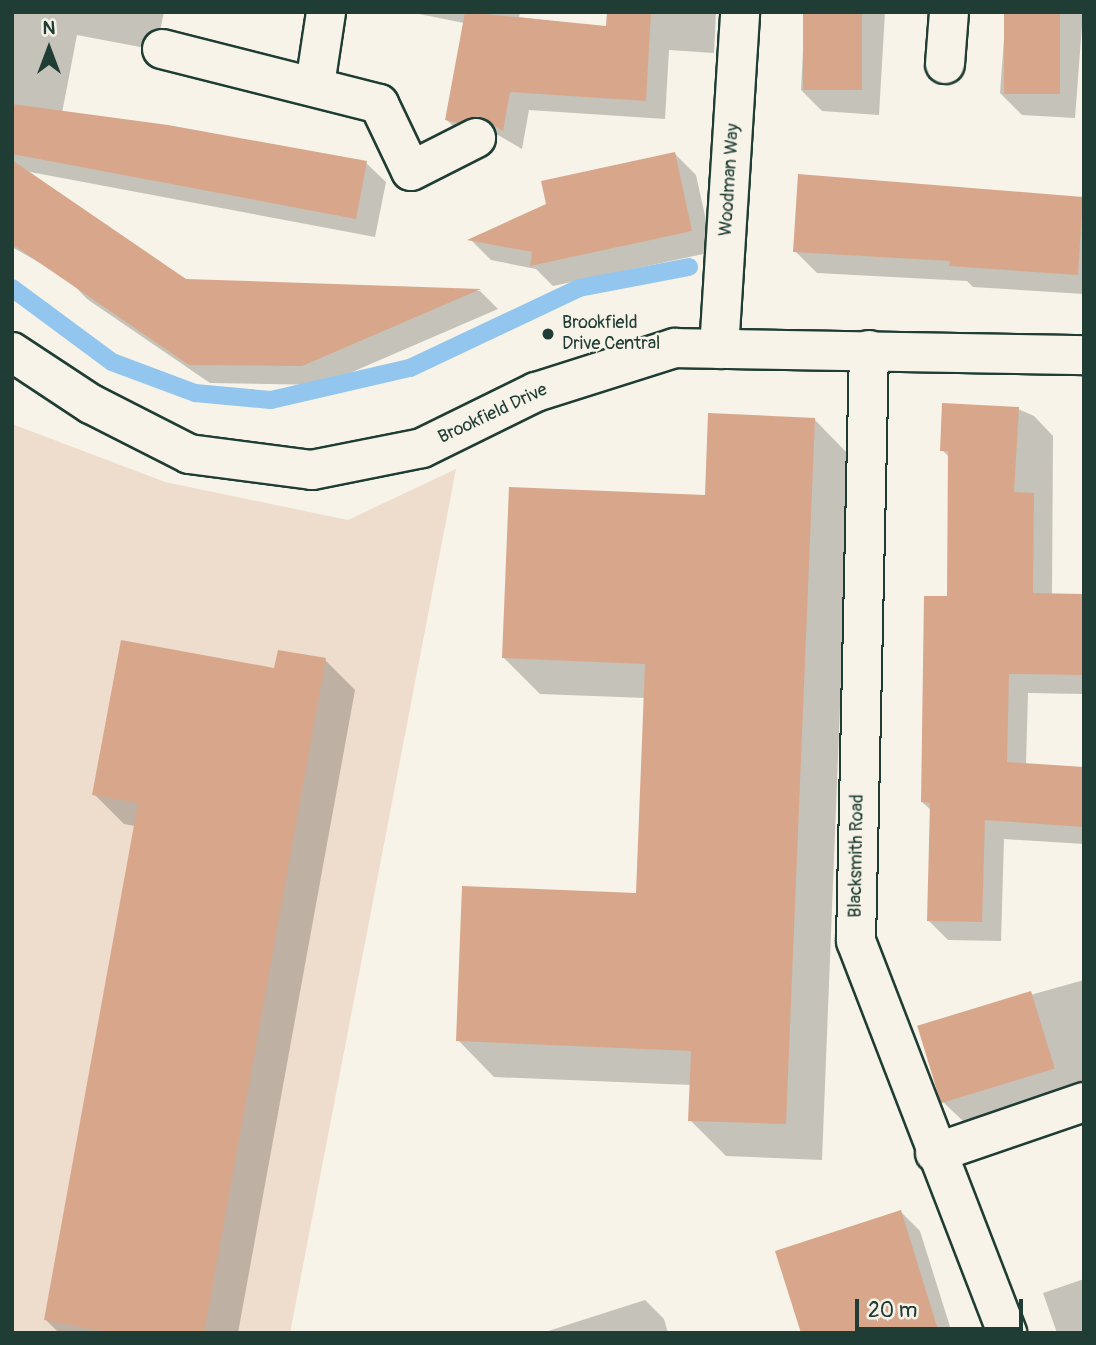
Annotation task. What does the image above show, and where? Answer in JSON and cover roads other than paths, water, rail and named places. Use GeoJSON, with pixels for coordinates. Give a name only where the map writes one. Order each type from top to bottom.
{"type":"FeatureCollection","features":[{"type":"Feature","properties":{"kind":"street"},"geometry":{"type":"LineString","coordinates":[[315,85],[326,12]]}},
{"type":"Feature","properties":{"kind":"street","name":"Woodman Way"},"geometry":{"type":"LineString","coordinates":[[719,349],[740,12]]}},
{"type":"Feature","properties":{"kind":"street"},"geometry":{"type":"LineString","coordinates":[[945,64],[950,12]]}},
{"type":"Feature","properties":{"kind":"street"},"geometry":{"type":"LineString","coordinates":[[162,49],[315,85],[379,104],[411,171],[477,138]]}},
{"type":"Feature","properties":{"kind":"street","name":"Brookfield Drive"},"geometry":{"type":"LineString","coordinates":[[12,352],[91,404],[189,454],[312,470],[422,448],[536,392],[675,348],[1084,355]]}},
{"type":"Feature","properties":{"kind":"street","name":"Blacksmith Road"},"geometry":{"type":"LineString","coordinates":[[869,350],[856,941],[935,1153],[1007,1333]]}},
{"type":"Feature","properties":{"kind":"street"},"geometry":{"type":"LineString","coordinates":[[935,1153],[1084,1102]]}},
{"type":"Feature","properties":{"kind":"waterway"},"geometry":{"type":"LineString","coordinates":[[12,288],[112,362],[195,393],[271,400],[410,368],[579,288],[689,267]]}},
{"type":"Feature","properties":{"kind":"place","name":"Brookfield Drive Central"},"geometry":{"type":"Point","coordinates":[548,334]}}]}
